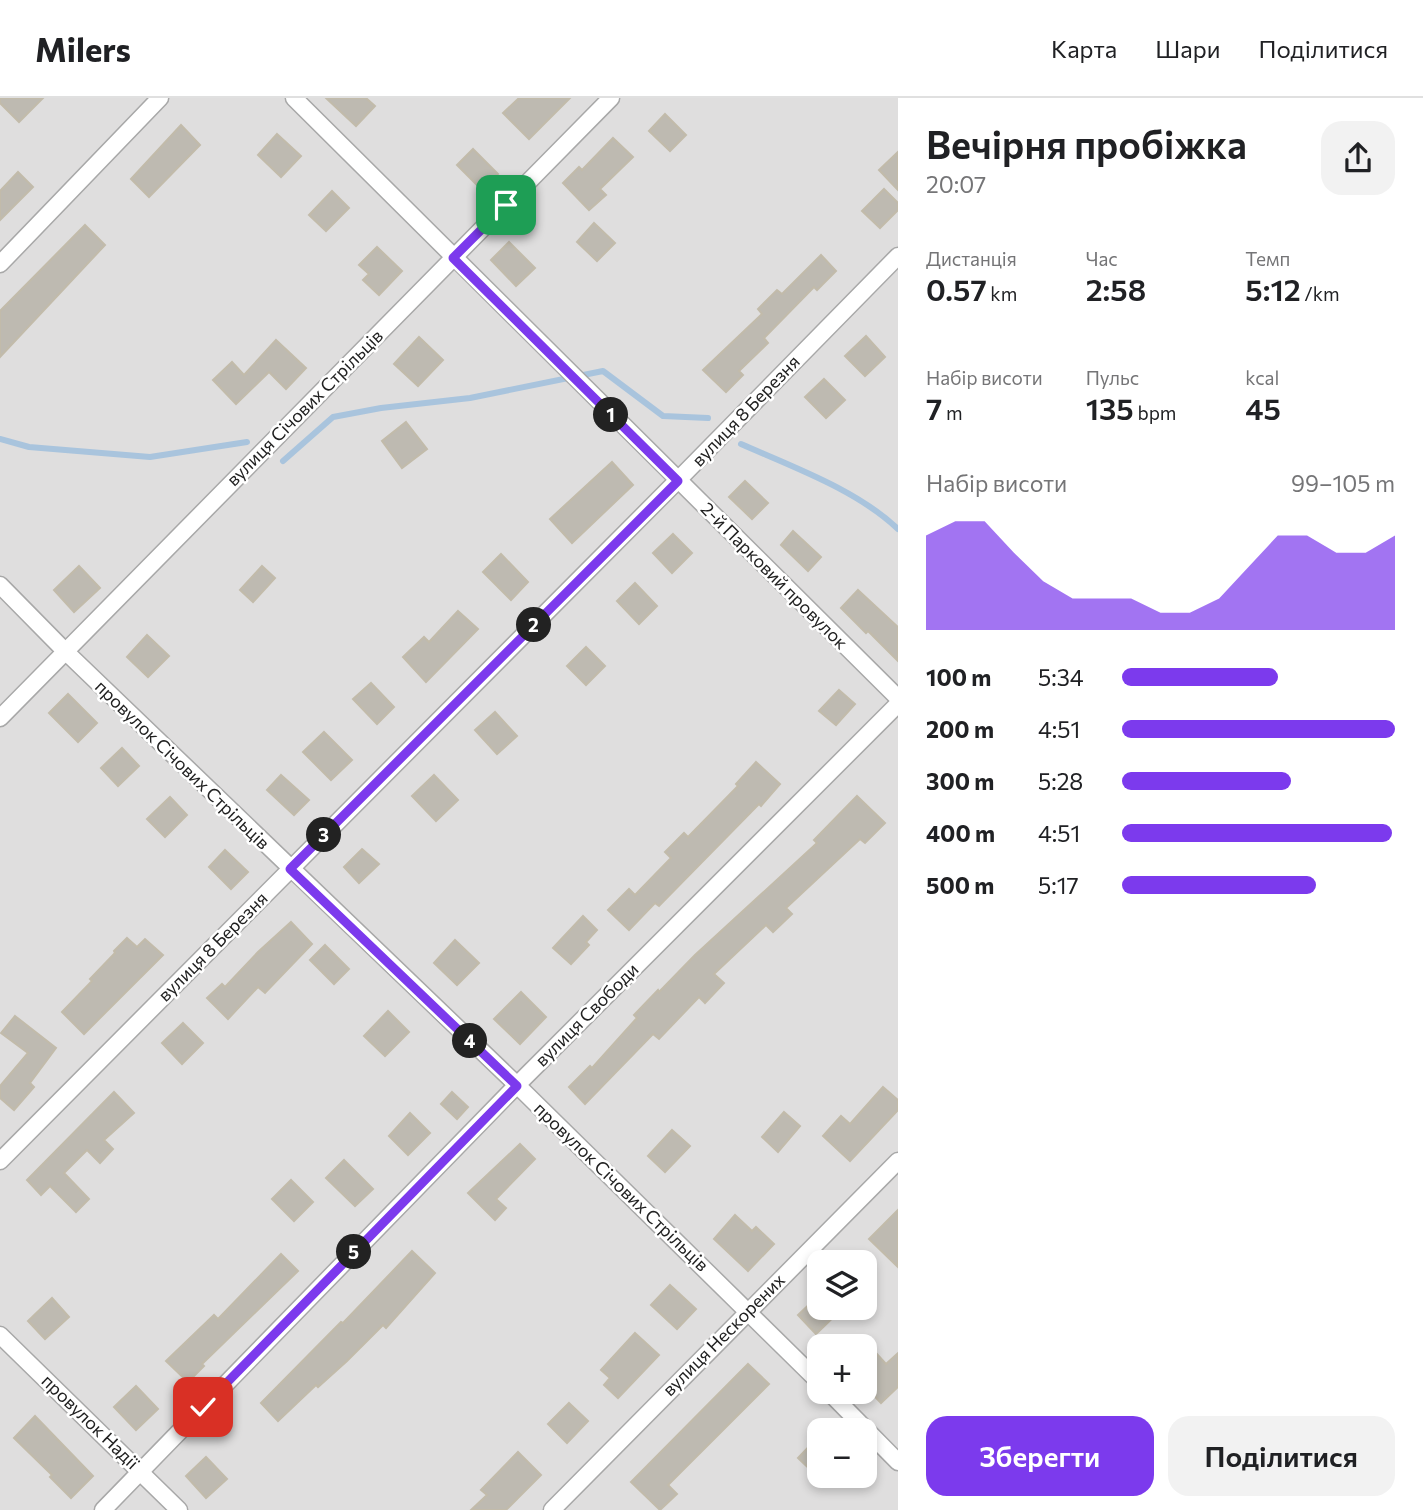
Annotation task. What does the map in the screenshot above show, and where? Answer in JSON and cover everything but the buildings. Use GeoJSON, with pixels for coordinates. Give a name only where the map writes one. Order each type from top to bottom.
{"type":"FeatureCollection","features":[{"type":"Feature","properties":{"kind":"street"},"geometry":{"type":"LineString","coordinates":[[0,264],[160,98]]}},
{"type":"Feature","properties":{"kind":"street","name":"2-й Парковий провулок"},"geometry":{"type":"LineString","coordinates":[[294,98],[898,698]]}},
{"type":"Feature","properties":{"kind":"street","name":"вулиця Січових Стрільців"},"geometry":{"type":"LineString","coordinates":[[0,718],[611,98]]}},
{"type":"Feature","properties":{"kind":"street","name":"вулиця 8 Березня"},"geometry":{"type":"LineString","coordinates":[[0,1161],[678,481],[898,256]]}},
{"type":"Feature","properties":{"kind":"street","name":"провулок Січових Стрільців"},"geometry":{"type":"LineString","coordinates":[[0,585],[65,652],[517,1086],[807,1370]]}},
{"type":"Feature","properties":{"kind":"street","name":"вулиця Свободи"},"geometry":{"type":"LineString","coordinates":[[103,1510],[517,1086],[898,704]]}},
{"type":"Feature","properties":{"kind":"street","name":"вулиця Нескорених"},"geometry":{"type":"LineString","coordinates":[[552,1510],[898,1161]]}},
{"type":"Feature","properties":{"kind":"street","name":"провулок Надії"},"geometry":{"type":"LineString","coordinates":[[0,1335],[179,1510]]}},
{"type":"Feature","properties":{"kind":"street"},"geometry":{"type":"LineString","coordinates":[[841,1404],[898,1462]]}},
{"type":"Feature","properties":{"kind":"shaded area"},"geometry":{"type":"Polygon","coordinates":[[[0,98],[898,98],[898,1510],[0,1510],[0,98]]]}},
{"type":"Feature","properties":{"kind":"waterway"},"geometry":{"type":"LineString","coordinates":[[283,461],[333,417],[381,408],[470,398],[603,371],[663,416],[708,418]]}},
{"type":"Feature","properties":{"kind":"waterway"},"geometry":{"type":"LineString","coordinates":[[0,439],[29,447],[150,457],[247,442]]}},
{"type":"Feature","properties":{"kind":"waterway"},"geometry":{"type":"LineString","coordinates":[[741,444],[844,491],[882,515],[898,529]]}},
{"type":"Feature","properties":{"kind":"route"},"geometry":{"type":"LineString","coordinates":[[203,1407],[517,1086],[290,869],[678,481],[453,258],[506,205]]}}]}
